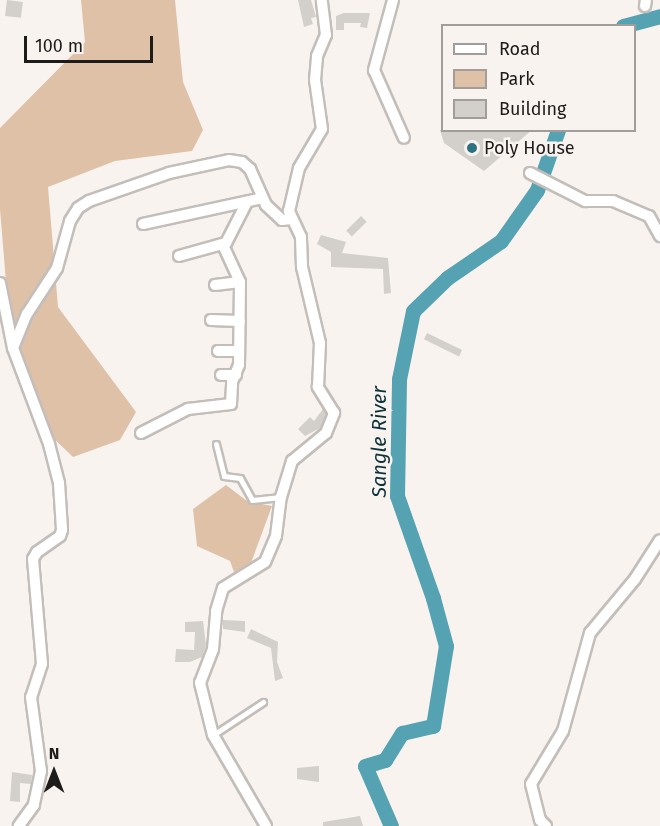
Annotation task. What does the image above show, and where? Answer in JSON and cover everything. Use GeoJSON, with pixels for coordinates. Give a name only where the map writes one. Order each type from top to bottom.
{"type":"FeatureCollection","features":[{"type":"Feature","properties":{"kind":"street"},"geometry":{"type":"LineString","coordinates":[[266,826],[213,735],[200,683],[213,649],[219,598],[231,581],[265,562],[276,536],[281,496],[292,461],[326,433],[334,413],[318,387],[320,343],[303,276],[302,237],[289,211],[299,168],[322,129],[315,80],[317,56],[326,35],[322,0]]}},
{"type":"Feature","properties":{"kind":"street"},"geometry":{"type":"LineString","coordinates":[[393,0],[374,70],[404,138]]}},
{"type":"Feature","properties":{"kind":"street"},"geometry":{"type":"LineString","coordinates":[[13,348],[27,314],[57,268],[70,221],[78,208],[89,201],[169,173],[229,160],[242,162],[250,169],[262,198],[282,220],[292,219]]}},
{"type":"Feature","properties":{"kind":"street"},"geometry":{"type":"LineString","coordinates":[[533,175],[585,201],[613,201],[649,216],[660,236]]}},
{"type":"Feature","properties":{"kind":"street"},"geometry":{"type":"LineString","coordinates":[[143,224],[262,198]]}},
{"type":"Feature","properties":{"kind":"street"},"geometry":{"type":"LineString","coordinates":[[179,256],[223,245],[247,202]]}},
{"type":"Feature","properties":{"kind":"street"},"geometry":{"type":"LineString","coordinates":[[141,433],[189,409],[231,404],[232,382],[236,375],[239,351],[240,282],[223,245]]}},
{"type":"Feature","properties":{"kind":"street"},"geometry":{"type":"LineString","coordinates":[[214,285],[240,282]]}},
{"type":"Feature","properties":{"kind":"street"},"geometry":{"type":"LineString","coordinates":[[0,283],[13,348],[49,444],[58,483],[62,530],[60,536],[37,552],[33,559],[42,664],[31,697],[41,771],[34,806],[19,826]]}},
{"type":"Feature","properties":{"kind":"street"},"geometry":{"type":"LineString","coordinates":[[211,320],[240,321]]}},
{"type":"Feature","properties":{"kind":"street"},"geometry":{"type":"LineString","coordinates":[[218,351],[239,351]]}},
{"type":"Feature","properties":{"kind":"street"},"geometry":{"type":"LineString","coordinates":[[221,375],[236,375]]}},
{"type":"Feature","properties":{"kind":"street"},"geometry":{"type":"LineString","coordinates":[[546,826],[540,820],[531,784],[563,731],[590,633],[635,579],[660,540]]}},
{"type":"Feature","properties":{"kind":"lane"},"geometry":{"type":"LineString","coordinates":[[216,444],[224,476],[240,478],[252,500],[281,496]]}},
{"type":"Feature","properties":{"kind":"lane"},"geometry":{"type":"LineString","coordinates":[[213,735],[263,702]]}},
{"type":"Feature","properties":{"kind":"green space"},"geometry":{"type":"Polygon","coordinates":[[[81,0],[175,0],[183,82],[203,130],[192,151],[115,161],[48,187],[58,307],[136,412],[120,440],[73,457],[48,433],[21,366],[6,282],[0,209],[0,128],[85,42],[81,0]]]}},
{"type":"Feature","properties":{"kind":"green space"},"geometry":{"type":"Polygon","coordinates":[[[226,485],[247,501],[272,506],[251,563],[234,572],[230,561],[197,546],[193,509],[226,485]]]}},
{"type":"Feature","properties":{"kind":"building"},"geometry":{"type":"Polygon","coordinates":[[[7,0],[23,2],[21,18],[5,16],[7,0]]]}},
{"type":"Feature","properties":{"kind":"building"},"geometry":{"type":"Polygon","coordinates":[[[298,0],[311,0],[316,17],[311,18],[313,24],[304,27],[298,0]]]}},
{"type":"Feature","properties":{"kind":"building"},"geometry":{"type":"Polygon","coordinates":[[[344,13],[370,13],[367,28],[360,27],[361,23],[344,23],[344,30],[336,30],[336,16],[344,13]]]}},
{"type":"Feature","properties":{"kind":"building","name":"Poly House"},"geometry":{"type":"Polygon","coordinates":[[[440,130],[441,132],[530,132],[484,171],[444,143],[440,130]]]}},
{"type":"Feature","properties":{"kind":"building"},"geometry":{"type":"Polygon","coordinates":[[[361,216],[367,222],[352,237],[346,231],[361,216]]]}},
{"type":"Feature","properties":{"kind":"building"},"geometry":{"type":"Polygon","coordinates":[[[321,235],[346,242],[342,253],[388,258],[391,293],[384,294],[383,269],[331,267],[331,252],[317,244],[321,235]]]}},
{"type":"Feature","properties":{"kind":"building"},"geometry":{"type":"Polygon","coordinates":[[[427,333],[462,350],[459,356],[424,339],[427,333]]]}},
{"type":"Feature","properties":{"kind":"building"},"geometry":{"type":"Polygon","coordinates":[[[323,409],[326,414],[320,428],[305,436],[298,429],[310,417],[314,421],[323,409]]]}},
{"type":"Feature","properties":{"kind":"building"},"geometry":{"type":"Polygon","coordinates":[[[223,620],[245,621],[245,632],[223,629],[223,620]]]}},
{"type":"Feature","properties":{"kind":"building"},"geometry":{"type":"Polygon","coordinates":[[[203,621],[206,645],[202,657],[190,662],[175,662],[176,649],[194,650],[195,632],[185,632],[185,622],[203,621]]]}},
{"type":"Feature","properties":{"kind":"building"},"geometry":{"type":"Polygon","coordinates":[[[251,629],[278,642],[277,662],[283,678],[275,681],[271,648],[247,638],[251,629]]]}},
{"type":"Feature","properties":{"kind":"building"},"geometry":{"type":"Polygon","coordinates":[[[319,766],[319,782],[297,779],[297,768],[319,766]]]}},
{"type":"Feature","properties":{"kind":"building"},"geometry":{"type":"Polygon","coordinates":[[[12,772],[32,775],[31,784],[20,783],[20,802],[10,801],[12,772]]]}},
{"type":"Feature","properties":{"kind":"building"},"geometry":{"type":"Polygon","coordinates":[[[360,816],[363,826],[323,826],[323,822],[360,816]]]}},
{"type":"Feature","properties":{"kind":"waterway","name":"Sangle River"},"geometry":{"type":"LineString","coordinates":[[630,24],[660,16]]}},
{"type":"Feature","properties":{"kind":"waterway","name":"Sangle River"},"geometry":{"type":"LineString","coordinates":[[391,826],[365,766],[385,760],[402,733],[433,726],[446,646],[433,598],[397,496],[399,379],[413,311],[447,278],[501,241],[537,190],[557,132]]}},
{"type":"Feature","properties":{"kind":"place","name":"Poly House"},"geometry":{"type":"Point","coordinates":[472,148]}}]}
